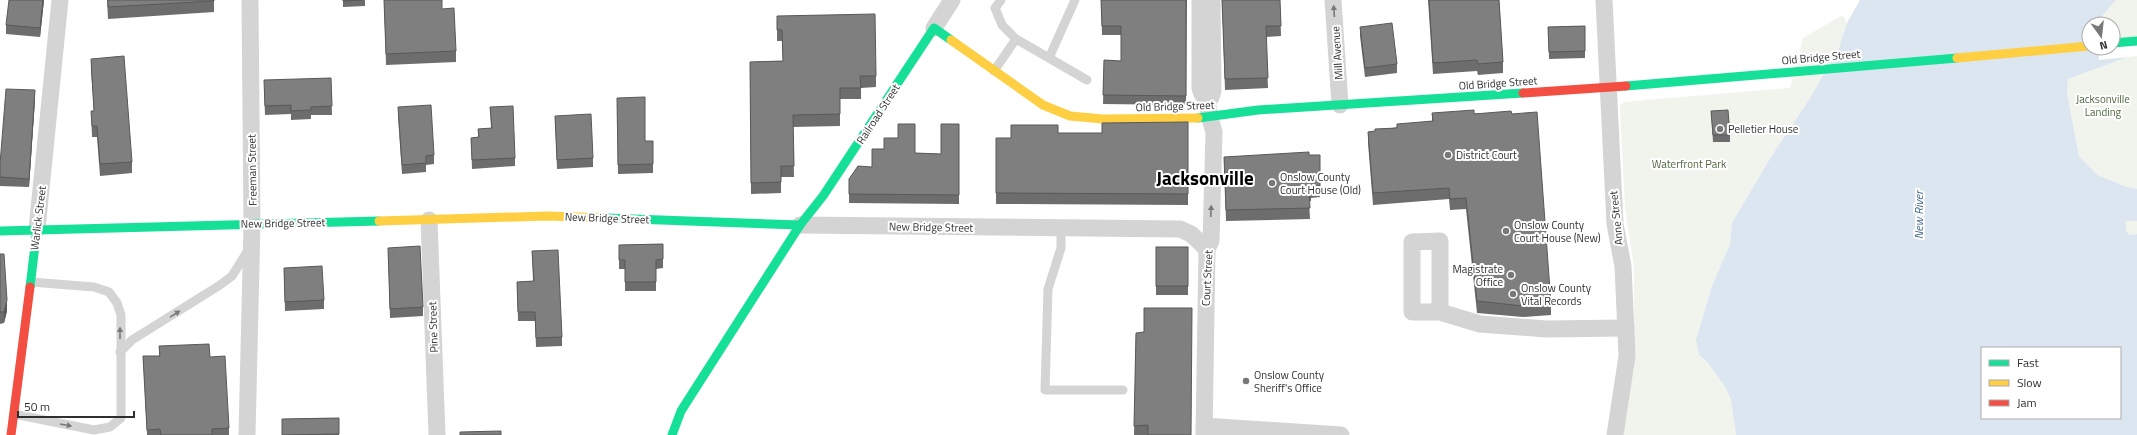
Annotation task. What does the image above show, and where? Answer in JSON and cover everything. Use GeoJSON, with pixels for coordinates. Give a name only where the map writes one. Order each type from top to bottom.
{"type":"FeatureCollection","features":[{"type":"Feature","properties":{"kind":"main road","name":"Old Bridge Street"},"geometry":{"type":"LineString","coordinates":[[934,28],[1043,105],[1070,116],[1103,119],[1210,118],[1258,110],[1608,88],[2081,47]]}},
{"type":"Feature","properties":{"kind":"main road","name":"Railroad Street"},"geometry":{"type":"LineString","coordinates":[[672,435],[681,411],[800,225],[823,196],[934,28]]}},
{"type":"Feature","properties":{"kind":"main road"},"geometry":{"type":"LineString","coordinates":[[2121,43],[2134,42]]}},
{"type":"Feature","properties":{"kind":"main road","name":"New Bridge Street"},"geometry":{"type":"LineString","coordinates":[[0,231],[37,229],[252,232],[429,220],[547,216],[800,225]]}},
{"type":"Feature","properties":{"kind":"main road","name":"Warlick Street"},"geometry":{"type":"LineString","coordinates":[[11,435],[37,229]]}},
{"type":"Feature","properties":{"kind":"street","name":"Warlick Street"},"geometry":{"type":"LineString","coordinates":[[37,229],[60,0]]}},
{"type":"Feature","properties":{"kind":"street","name":"Freeman Street"},"geometry":{"type":"LineString","coordinates":[[247,435],[252,232],[250,0]]}},
{"type":"Feature","properties":{"kind":"street","name":"Railroad Street"},"geometry":{"type":"LineString","coordinates":[[934,28],[952,0]]}},
{"type":"Feature","properties":{"kind":"street","name":"Court Street"},"geometry":{"type":"LineString","coordinates":[[1200,0],[1206,29],[1206,61],[1213,91],[1211,97],[1207,98],[1214,132],[1211,241],[1207,250],[1204,431]]}},
{"type":"Feature","properties":{"kind":"street","name":"Court Street"},"geometry":{"type":"LineString","coordinates":[[1206,29],[1212,0]]}},
{"type":"Feature","properties":{"kind":"street","name":"Mill Avenue"},"geometry":{"type":"LineString","coordinates":[[1333,0],[1340,105]]}},
{"type":"Feature","properties":{"kind":"street","name":"Anne Street"},"geometry":{"type":"LineString","coordinates":[[1604,0],[1615,224],[1623,266],[1627,356],[1615,435]]}},
{"type":"Feature","properties":{"kind":"street","name":"Pine Street"},"geometry":{"type":"LineString","coordinates":[[429,220],[437,435]]}},
{"type":"Feature","properties":{"kind":"street","name":"New Bridge Street"},"geometry":{"type":"LineString","coordinates":[[800,225],[1180,230],[1191,234],[1207,250]]}},
{"type":"Feature","properties":{"kind":"street"},"geometry":{"type":"LineString","coordinates":[[1440,312],[1480,324],[1546,329],[1626,328]]}},
{"type":"Feature","properties":{"kind":"street"},"geometry":{"type":"LineString","coordinates":[[1204,431],[1341,435]]}},
{"type":"Feature","properties":{"kind":"lane"},"geometry":{"type":"LineString","coordinates":[[1000,0],[995,8],[1002,25],[1016,39],[1087,80]]}},
{"type":"Feature","properties":{"kind":"lane"},"geometry":{"type":"LineString","coordinates":[[1049,58],[1075,0]]}},
{"type":"Feature","properties":{"kind":"lane"},"geometry":{"type":"LineString","coordinates":[[994,71],[1016,39]]}},
{"type":"Feature","properties":{"kind":"lane"},"geometry":{"type":"LineString","coordinates":[[1061,228],[1061,248],[1048,289],[1046,390],[1123,390]]}},
{"type":"Feature","properties":{"kind":"lane"},"geometry":{"type":"LineString","coordinates":[[120,352],[132,340],[232,276],[245,258],[252,232]]}},
{"type":"Feature","properties":{"kind":"lane"},"geometry":{"type":"LineString","coordinates":[[14,414],[94,430],[110,427],[120,418],[120,315],[117,304],[109,292],[94,287],[30,282]]}},
{"type":"Feature","properties":{"kind":"green space"},"geometry":{"type":"Polygon","coordinates":[[[2116,0],[2137,0],[2137,41],[2121,42],[2121,16],[2102,16],[2116,0]]]}},
{"type":"Feature","properties":{"kind":"green space","name":"Waterfront Park"},"geometry":{"type":"Polygon","coordinates":[[[1843,15],[1847,23],[1839,48],[1810,98],[1769,160],[1732,223],[1730,244],[1712,286],[1699,355],[1709,364],[1727,388],[1733,405],[1736,435],[1623,435],[1634,367],[1634,267],[1625,209],[1620,106],[1624,102],[1790,88],[1803,38],[1843,15]]]}},
{"type":"Feature","properties":{"kind":"green space","name":"Jacksonville Landing"},"geometry":{"type":"Polygon","coordinates":[[[2137,56],[2137,189],[2127,187],[2096,175],[2079,156],[2067,93],[2068,79],[2128,57],[2137,56]]]}},
{"type":"Feature","properties":{"kind":"green space"},"geometry":{"type":"Polygon","coordinates":[[[2126,221],[2137,221],[2137,234],[2129,235],[2126,230],[2126,221]]]}},
{"type":"Feature","properties":{"kind":"water","name":"New River"},"geometry":{"type":"Polygon","coordinates":[[[1860,0],[2116,0],[2102,16],[2081,16],[2081,56],[2099,56],[2099,60],[2128,57],[2068,79],[2067,93],[2079,156],[2097,175],[2127,187],[2137,189],[2137,221],[2126,221],[2126,230],[2129,235],[2137,234],[2137,435],[1736,435],[1731,399],[1724,385],[1708,363],[1699,355],[1696,340],[1712,286],[1730,244],[1732,223],[1769,160],[1810,98],[1839,48],[1847,23],[1860,0]]]}},
{"type":"Feature","properties":{"kind":"building"},"geometry":{"type":"Polygon","coordinates":[[[9,0],[43,0],[40,28],[6,25],[9,0]]]}},
{"type":"Feature","properties":{"kind":"building"},"geometry":{"type":"Polygon","coordinates":[[[108,0],[214,0],[214,1],[108,7],[108,0]]]}},
{"type":"Feature","properties":{"kind":"building"},"geometry":{"type":"Polygon","coordinates":[[[384,0],[442,0],[442,9],[454,8],[456,51],[386,54],[384,0]]]}},
{"type":"Feature","properties":{"kind":"building"},"geometry":{"type":"Polygon","coordinates":[[[1101,0],[1186,0],[1186,96],[1103,95],[1104,60],[1121,61],[1121,26],[1102,26],[1101,0]]]}},
{"type":"Feature","properties":{"kind":"building"},"geometry":{"type":"Polygon","coordinates":[[[1222,0],[1280,0],[1281,26],[1266,26],[1268,78],[1225,79],[1222,0]]]}},
{"type":"Feature","properties":{"kind":"building"},"geometry":{"type":"Polygon","coordinates":[[[1429,0],[1499,0],[1503,62],[1478,64],[1477,60],[1433,63],[1429,0]]]}},
{"type":"Feature","properties":{"kind":"building"},"geometry":{"type":"Polygon","coordinates":[[[875,14],[876,76],[860,76],[861,88],[840,88],[840,114],[793,115],[794,166],[781,166],[781,182],[751,183],[750,62],[783,61],[782,30],[777,30],[777,16],[875,14]]]}},
{"type":"Feature","properties":{"kind":"building"},"geometry":{"type":"Polygon","coordinates":[[[1392,23],[1397,64],[1365,68],[1360,27],[1392,23]]]}},
{"type":"Feature","properties":{"kind":"building"},"geometry":{"type":"Polygon","coordinates":[[[1585,26],[1585,51],[1549,52],[1548,27],[1585,26]]]}},
{"type":"Feature","properties":{"kind":"building"},"geometry":{"type":"Polygon","coordinates":[[[124,56],[132,162],[100,164],[97,126],[92,126],[91,111],[94,111],[91,59],[124,56]]]}},
{"type":"Feature","properties":{"kind":"building"},"geometry":{"type":"Polygon","coordinates":[[[331,78],[332,106],[311,107],[311,110],[291,111],[291,105],[265,106],[264,80],[331,78]]]}},
{"type":"Feature","properties":{"kind":"building"},"geometry":{"type":"Polygon","coordinates":[[[6,89],[35,90],[29,179],[0,177],[6,89]]]}},
{"type":"Feature","properties":{"kind":"building"},"geometry":{"type":"Polygon","coordinates":[[[645,97],[645,141],[653,141],[653,164],[618,165],[617,98],[645,97]]]}},
{"type":"Feature","properties":{"kind":"building"},"geometry":{"type":"Polygon","coordinates":[[[431,105],[434,155],[426,156],[426,163],[402,165],[398,107],[431,105]]]}},
{"type":"Feature","properties":{"kind":"building"},"geometry":{"type":"Polygon","coordinates":[[[513,106],[515,158],[472,160],[471,138],[479,137],[478,129],[492,128],[490,107],[513,106]]]}},
{"type":"Feature","properties":{"kind":"building","name":"Onslow County Court House (New)"},"geometry":{"type":"Polygon","coordinates":[[[1474,110],[1474,114],[1511,111],[1512,114],[1537,112],[1551,304],[1523,306],[1477,301],[1466,198],[1450,199],[1449,188],[1373,193],[1368,132],[1375,131],[1375,129],[1397,128],[1397,124],[1433,121],[1432,113],[1474,110]]]}},
{"type":"Feature","properties":{"kind":"building","name":"Pelletier House"},"geometry":{"type":"Polygon","coordinates":[[[1728,110],[1730,135],[1713,135],[1711,111],[1728,110]]]}},
{"type":"Feature","properties":{"kind":"building"},"geometry":{"type":"Polygon","coordinates":[[[591,114],[593,158],[557,160],[555,116],[591,114]]]}},
{"type":"Feature","properties":{"kind":"building"},"geometry":{"type":"Polygon","coordinates":[[[1188,122],[1188,194],[996,193],[996,138],[1011,138],[1011,125],[1058,125],[1058,133],[1102,133],[1102,123],[1188,122]]]}},
{"type":"Feature","properties":{"kind":"building"},"geometry":{"type":"Polygon","coordinates":[[[898,124],[915,124],[915,153],[941,154],[941,124],[959,124],[959,195],[849,194],[849,179],[858,166],[872,167],[872,149],[884,149],[884,138],[898,138],[898,124]]]}},
{"type":"Feature","properties":{"kind":"building","name":"Onslow County Court House (Old)"},"geometry":{"type":"Polygon","coordinates":[[[1309,152],[1309,155],[1320,155],[1320,186],[1311,186],[1311,190],[1309,190],[1310,208],[1226,210],[1224,157],[1309,152]]]}},
{"type":"Feature","properties":{"kind":"building"},"geometry":{"type":"Polygon","coordinates":[[[663,244],[663,259],[656,260],[656,282],[625,282],[625,260],[619,260],[619,245],[663,244]]]}},
{"type":"Feature","properties":{"kind":"building"},"geometry":{"type":"Polygon","coordinates":[[[420,246],[423,307],[390,309],[388,248],[420,246]]]}},
{"type":"Feature","properties":{"kind":"building"},"geometry":{"type":"Polygon","coordinates":[[[1156,247],[1188,247],[1188,286],[1156,286],[1156,247]]]}},
{"type":"Feature","properties":{"kind":"building"},"geometry":{"type":"Polygon","coordinates":[[[558,250],[562,337],[536,338],[535,312],[518,312],[517,282],[534,281],[532,251],[558,250]]]}},
{"type":"Feature","properties":{"kind":"building"},"geometry":{"type":"Polygon","coordinates":[[[0,254],[4,254],[7,300],[4,312],[0,312],[0,254]]]}},
{"type":"Feature","properties":{"kind":"building"},"geometry":{"type":"Polygon","coordinates":[[[322,266],[324,300],[285,302],[284,268],[322,266]]]}},
{"type":"Feature","properties":{"kind":"building"},"geometry":{"type":"Polygon","coordinates":[[[1144,308],[1192,308],[1191,435],[1148,435],[1148,425],[1134,426],[1136,333],[1144,332],[1144,308]]]}},
{"type":"Feature","properties":{"kind":"building"},"geometry":{"type":"Polygon","coordinates":[[[209,344],[210,357],[225,356],[229,428],[212,429],[212,435],[161,435],[160,429],[147,430],[143,356],[160,356],[159,346],[209,344]]]}},
{"type":"Feature","properties":{"kind":"building"},"geometry":{"type":"Polygon","coordinates":[[[339,418],[339,434],[282,435],[282,419],[339,418]]]}},
{"type":"Feature","properties":{"kind":"building"},"geometry":{"type":"Polygon","coordinates":[[[501,431],[501,435],[460,435],[460,432],[501,431]]]}},
{"type":"Feature","properties":{"kind":"traffic: fast"},"geometry":{"type":"LineString","coordinates":[[672,435],[681,411],[800,225],[823,196],[934,28],[951,40]]}},
{"type":"Feature","properties":{"kind":"traffic: fast"},"geometry":{"type":"LineString","coordinates":[[2121,42],[2137,41]]}},
{"type":"Feature","properties":{"kind":"traffic: fast"},"geometry":{"type":"LineString","coordinates":[[1626,86],[1957,58]]}},
{"type":"Feature","properties":{"kind":"traffic: fast"},"geometry":{"type":"LineString","coordinates":[[1198,118],[1258,110],[1523,93]]}},
{"type":"Feature","properties":{"kind":"traffic: fast"},"geometry":{"type":"LineString","coordinates":[[606,218],[800,225]]}},
{"type":"Feature","properties":{"kind":"traffic: fast"},"geometry":{"type":"LineString","coordinates":[[0,231],[379,221]]}},
{"type":"Feature","properties":{"kind":"traffic: fast"},"geometry":{"type":"LineString","coordinates":[[30,287],[37,229]]}},
{"type":"Feature","properties":{"kind":"traffic: slow"},"geometry":{"type":"LineString","coordinates":[[951,40],[1043,105],[1070,116],[1103,119],[1198,118]]}},
{"type":"Feature","properties":{"kind":"traffic: slow"},"geometry":{"type":"LineString","coordinates":[[1957,58],[2081,47]]}},
{"type":"Feature","properties":{"kind":"traffic: slow"},"geometry":{"type":"LineString","coordinates":[[379,221],[547,216],[606,218]]}},
{"type":"Feature","properties":{"kind":"traffic: jam"},"geometry":{"type":"LineString","coordinates":[[1523,93],[1626,86]]}},
{"type":"Feature","properties":{"kind":"traffic: jam"},"geometry":{"type":"LineString","coordinates":[[11,435],[30,287]]}},
{"type":"Feature","properties":{"kind":"place","name":"Pelletier House"},"geometry":{"type":"Point","coordinates":[1720,129]}},
{"type":"Feature","properties":{"kind":"place","name":"District Court"},"geometry":{"type":"Point","coordinates":[1448,155]}},
{"type":"Feature","properties":{"kind":"place","name":"Onslow County Court House (Old)"},"geometry":{"type":"Point","coordinates":[1272,183]}},
{"type":"Feature","properties":{"kind":"place","name":"Onslow County Court House (New)"},"geometry":{"type":"Point","coordinates":[1506,231]}},
{"type":"Feature","properties":{"kind":"place","name":"Magistrate Office"},"geometry":{"type":"Point","coordinates":[1511,275]}},
{"type":"Feature","properties":{"kind":"place","name":"Onslow County Vital Records"},"geometry":{"type":"Point","coordinates":[1513,294]}},
{"type":"Feature","properties":{"kind":"place","name":"Onslow County Sheriff's Office"},"geometry":{"type":"Point","coordinates":[1246,381]}},
{"type":"Feature","properties":{"kind":"district","name":"Jacksonville"},"geometry":{"type":"Point","coordinates":[1205,178]}}]}
